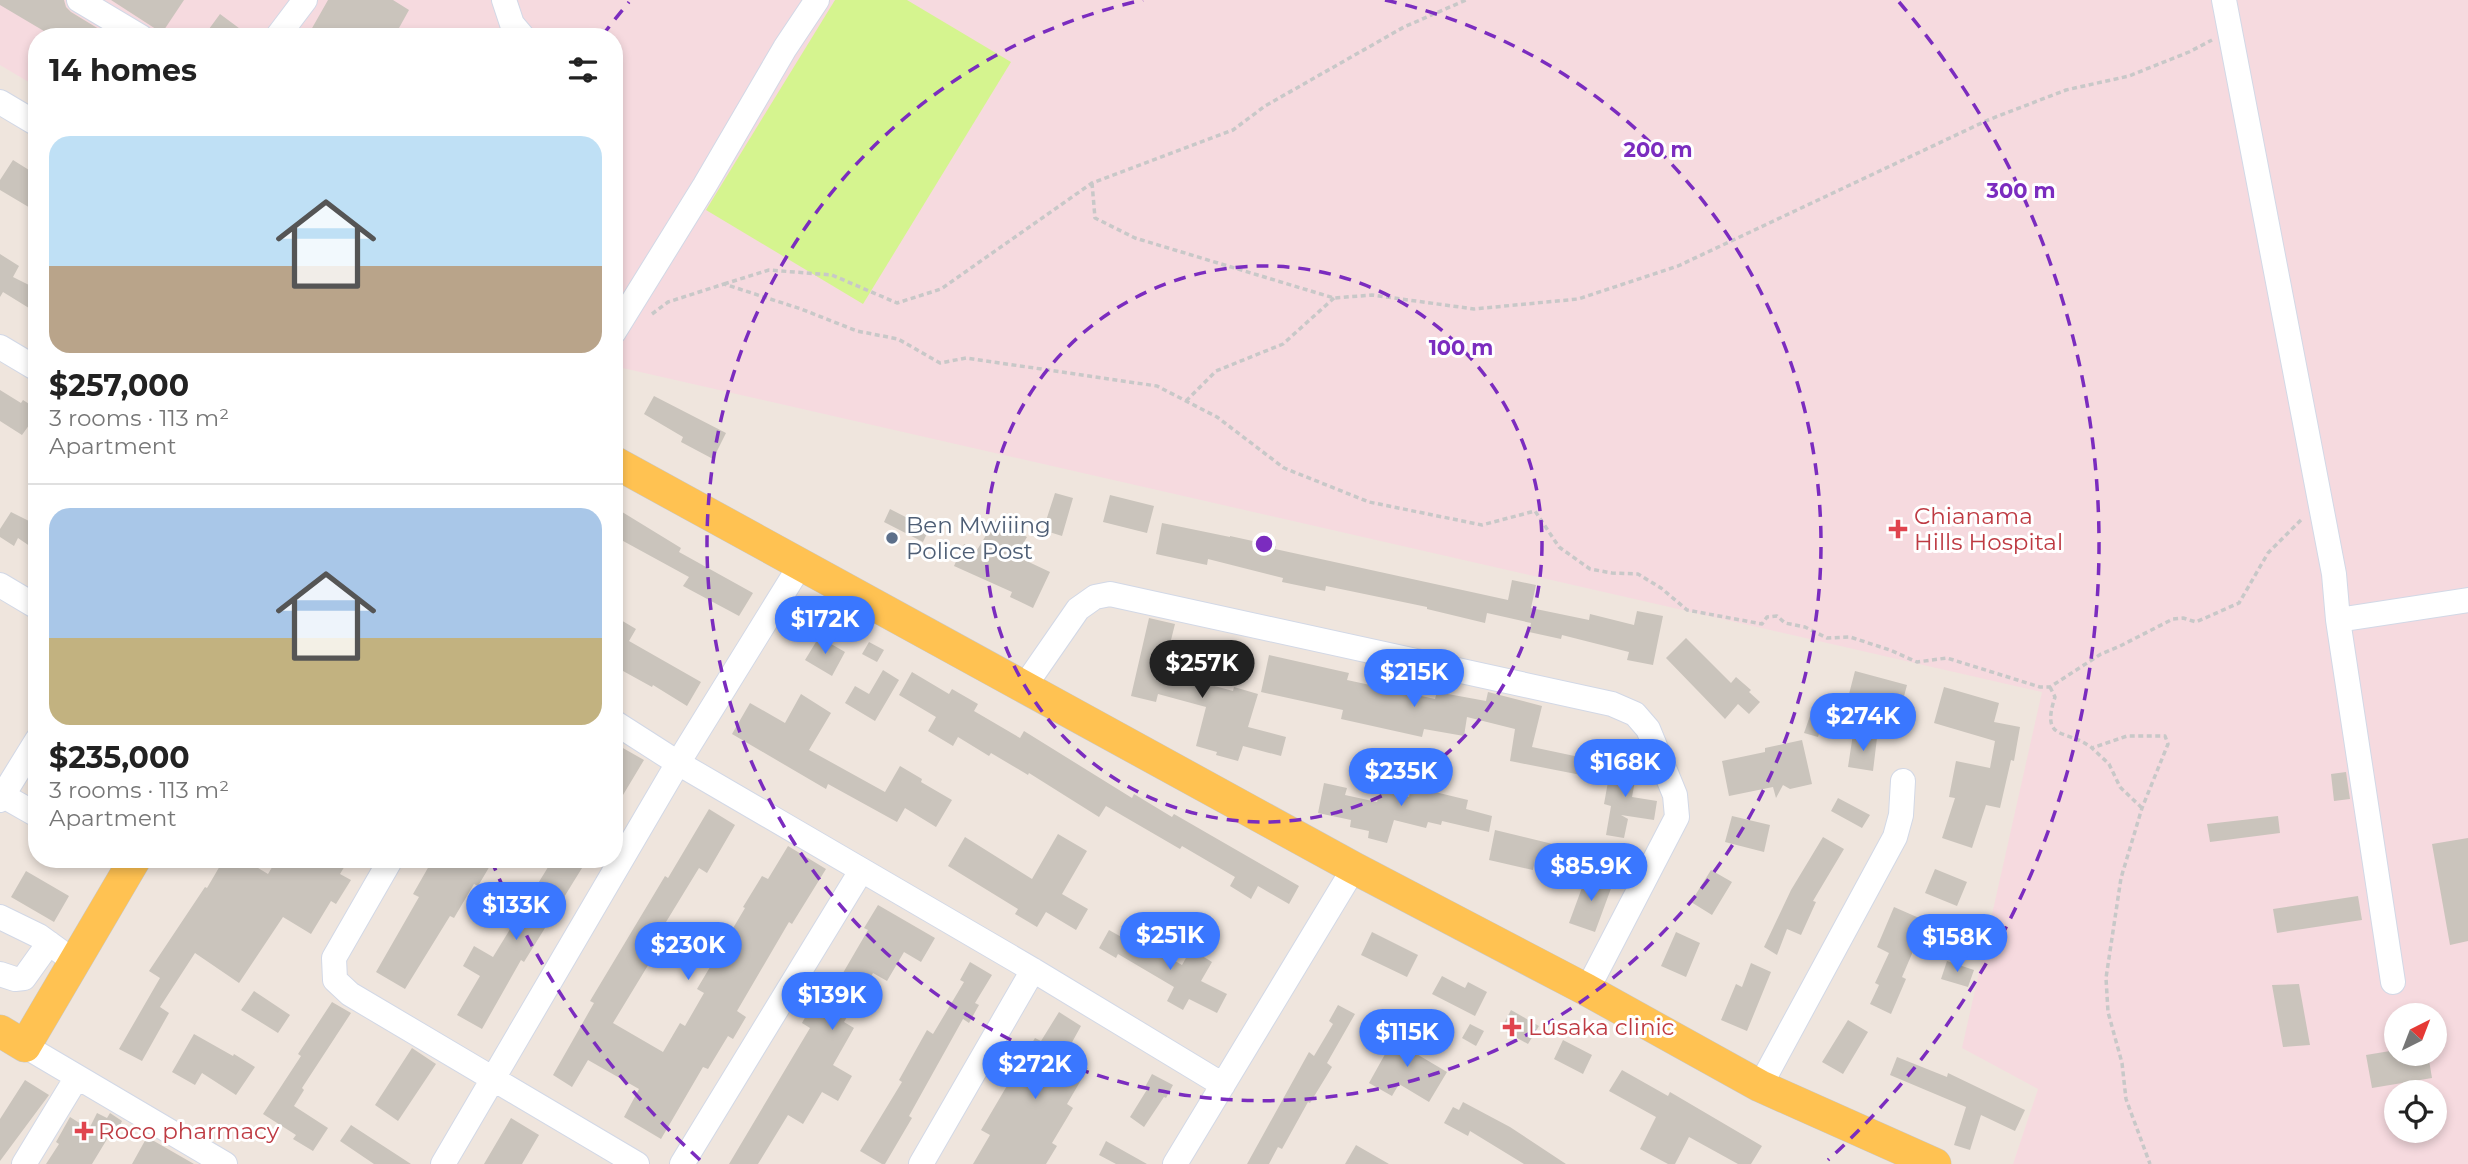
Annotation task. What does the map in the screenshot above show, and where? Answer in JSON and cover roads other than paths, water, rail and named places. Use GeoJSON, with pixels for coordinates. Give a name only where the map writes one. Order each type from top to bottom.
{"type":"FeatureCollection","features":[{"type":"Feature","properties":{"kind":"main road"},"geometry":{"type":"LineString","coordinates":[[623,467],[1354,868],[1587,990],[1760,1086],[1928,1163]]}},
{"type":"Feature","properties":{"kind":"main road"},"geometry":{"type":"LineString","coordinates":[[13,1038],[75,961],[122,868]]}},
{"type":"Feature","properties":{"kind":"street"},"geometry":{"type":"LineString","coordinates":[[79,0],[126,28]]}},
{"type":"Feature","properties":{"kind":"street"},"geometry":{"type":"LineString","coordinates":[[284,28],[305,0]]}},
{"type":"Feature","properties":{"kind":"street"},"geometry":{"type":"LineString","coordinates":[[504,0],[515,28]]}},
{"type":"Feature","properties":{"kind":"street"},"geometry":{"type":"LineString","coordinates":[[623,317],[817,0]]}},
{"type":"Feature","properties":{"kind":"street"},"geometry":{"type":"LineString","coordinates":[[2225,0],[2334,574],[2338,620],[2393,982]]}},
{"type":"Feature","properties":{"kind":"street"},"geometry":{"type":"LineString","coordinates":[[0,102],[28,119]]}},
{"type":"Feature","properties":{"kind":"street"},"geometry":{"type":"LineString","coordinates":[[0,347],[28,364]]}},
{"type":"Feature","properties":{"kind":"street"},"geometry":{"type":"LineString","coordinates":[[623,856],[801,564]]}},
{"type":"Feature","properties":{"kind":"street"},"geometry":{"type":"LineString","coordinates":[[0,585],[28,602]]}},
{"type":"Feature","properties":{"kind":"street"},"geometry":{"type":"LineString","coordinates":[[1024,687],[1078,609],[1095,597],[1110,594],[1612,705],[1635,714],[1648,729],[1675,795],[1677,817],[1587,990]]}},
{"type":"Feature","properties":{"kind":"street"},"geometry":{"type":"LineString","coordinates":[[2338,620],[2468,600]]}},
{"type":"Feature","properties":{"kind":"street"},"geometry":{"type":"LineString","coordinates":[[623,728],[678,763],[1033,970],[1223,1085]]}},
{"type":"Feature","properties":{"kind":"street"},"geometry":{"type":"LineString","coordinates":[[28,754],[1,796],[28,810]]}},
{"type":"Feature","properties":{"kind":"street"},"geometry":{"type":"LineString","coordinates":[[1760,1086],[1895,837],[1901,815],[1903,781]]}},
{"type":"Feature","properties":{"kind":"street"},"geometry":{"type":"LineString","coordinates":[[386,868],[334,958],[335,981],[350,994],[637,1164]]}},
{"type":"Feature","properties":{"kind":"street"},"geometry":{"type":"LineString","coordinates":[[443,1164],[616,868]]}},
{"type":"Feature","properties":{"kind":"street"},"geometry":{"type":"LineString","coordinates":[[1175,1164],[1354,868]]}},
{"type":"Feature","properties":{"kind":"street"},"geometry":{"type":"LineString","coordinates":[[682,1164],[861,871]]}},
{"type":"Feature","properties":{"kind":"street"},"geometry":{"type":"LineString","coordinates":[[0,917],[75,961]]}},
{"type":"Feature","properties":{"kind":"street"},"geometry":{"type":"LineString","coordinates":[[0,974],[15,979],[24,978],[48,943]]}},
{"type":"Feature","properties":{"kind":"street"},"geometry":{"type":"LineString","coordinates":[[921,1164],[1033,970]]}},
{"type":"Feature","properties":{"kind":"street"},"geometry":{"type":"LineString","coordinates":[[13,1038],[210,1160]]}},
{"type":"Feature","properties":{"kind":"street"},"geometry":{"type":"LineString","coordinates":[[24,1164],[77,1077]]}},
{"type":"Feature","properties":{"kind":"place","name":"Chianama Hills Hospital"},"geometry":{"type":"Point","coordinates":[1898,529]}},
{"type":"Feature","properties":{"kind":"place","name":"Ben Mwiiing Police Post"},"geometry":{"type":"Point","coordinates":[892,538]}},
{"type":"Feature","properties":{"kind":"place","name":"Lusaka clinic"},"geometry":{"type":"Point","coordinates":[1512,1027]}},
{"type":"Feature","properties":{"kind":"place","name":"Roco pharmacy"},"geometry":{"type":"Point","coordinates":[84,1131]}}]}
